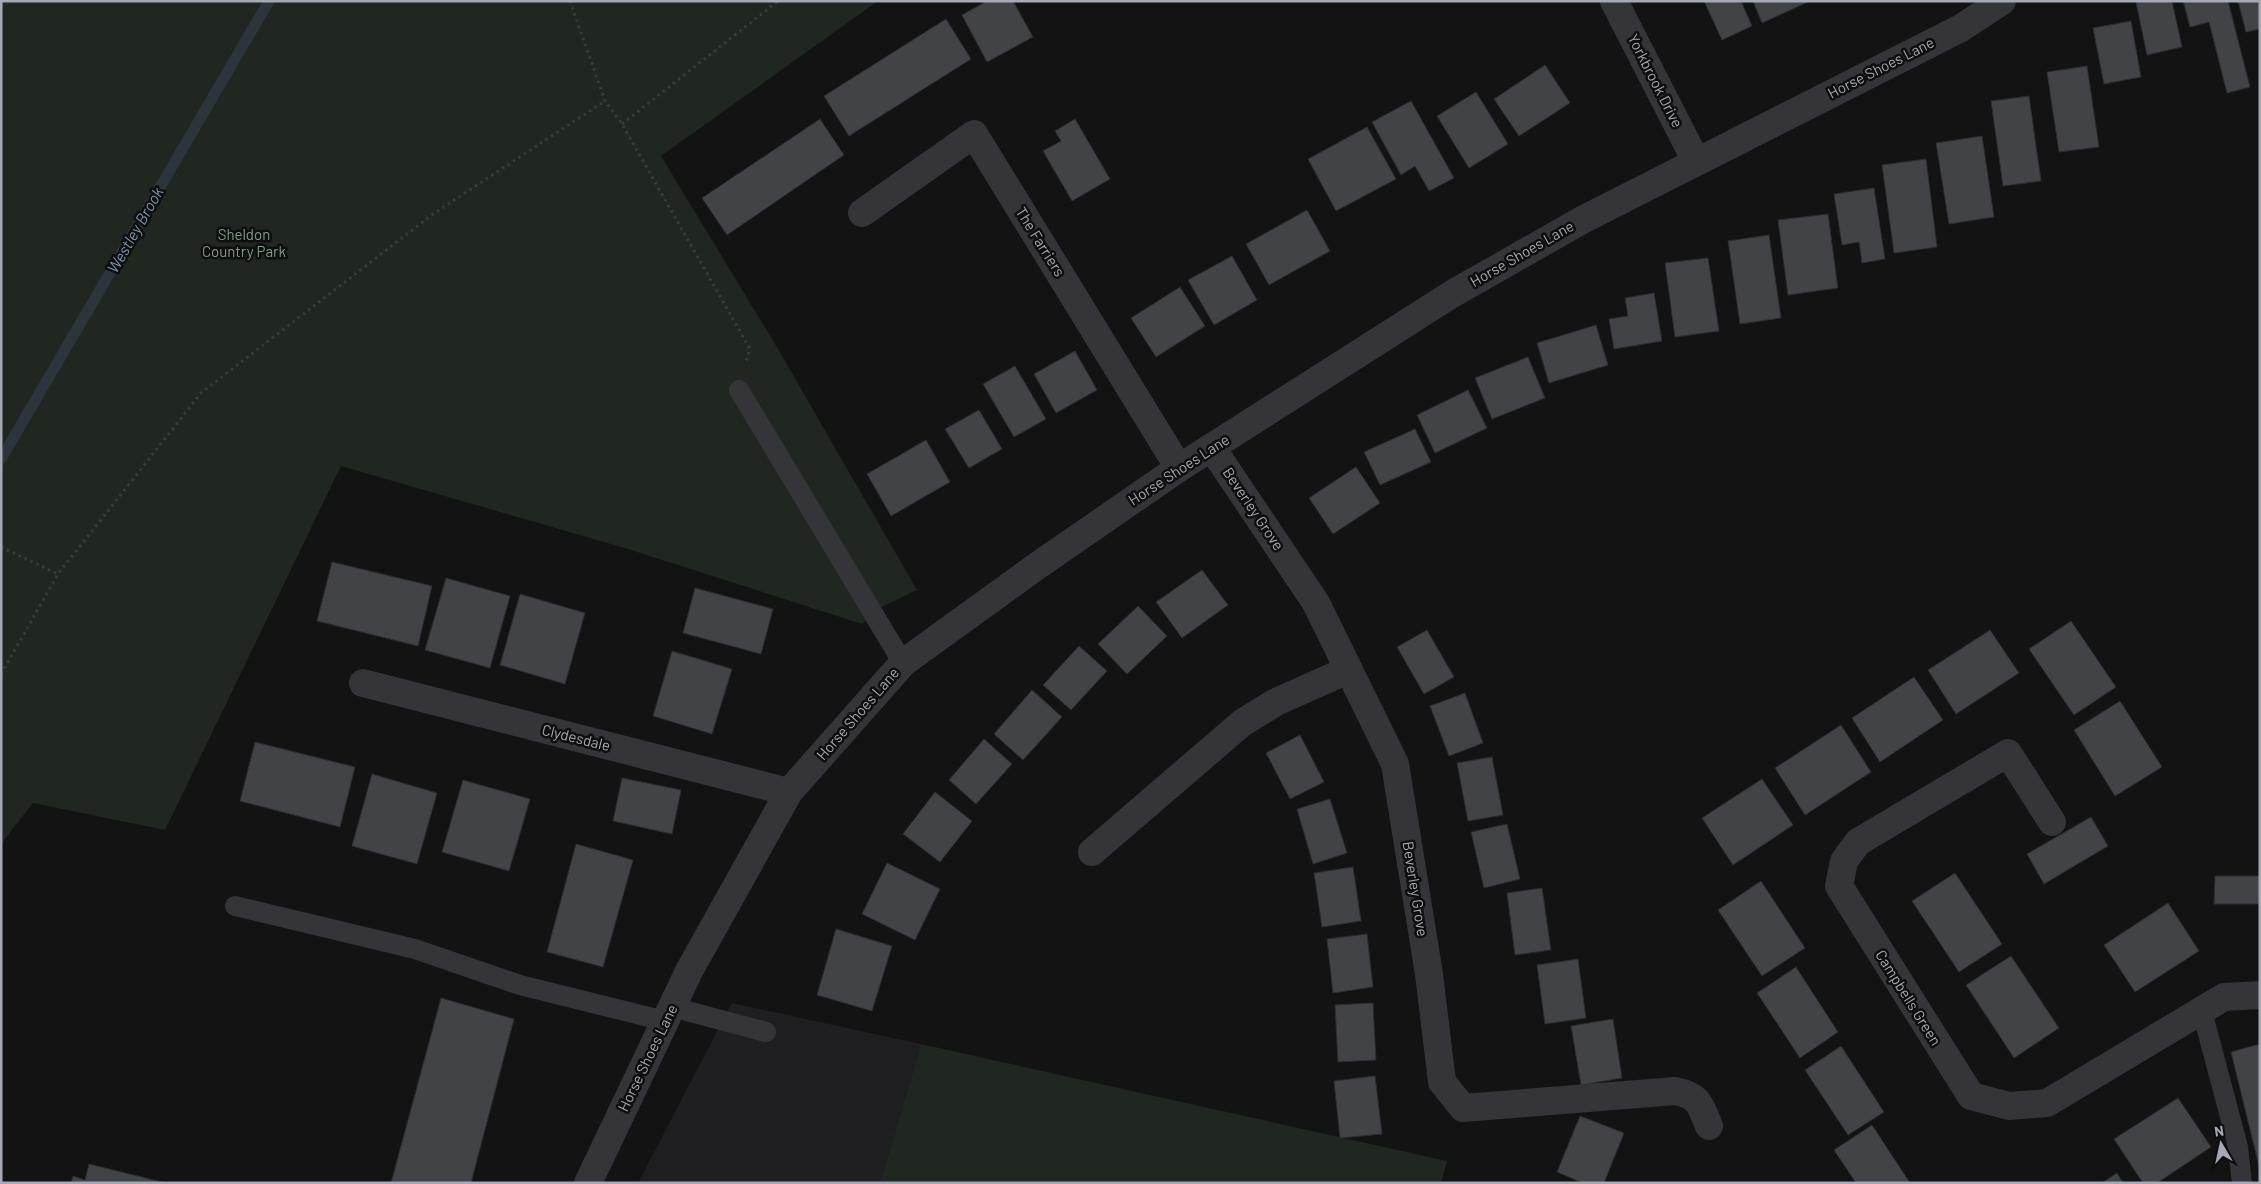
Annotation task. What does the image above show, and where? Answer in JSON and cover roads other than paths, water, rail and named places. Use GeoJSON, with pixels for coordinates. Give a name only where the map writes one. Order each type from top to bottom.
{"type":"FeatureCollection","features":[{"type":"Feature","properties":{"kind":"street","name":"Yorkbrook Drive"},"geometry":{"type":"LineString","coordinates":[[1614,1],[1696,161]]}},
{"type":"Feature","properties":{"kind":"street","name":"Horse Shoes Lane"},"geometry":{"type":"LineString","coordinates":[[588,1183],[689,971],[789,792],[903,663],[1037,566],[1179,468],[1452,294],[1584,219],[1961,28],[2002,1]]}},
{"type":"Feature","properties":{"kind":"street","name":"The Farriers"},"geometry":{"type":"LineString","coordinates":[[862,213],[974,134],[1179,468]]}},
{"type":"Feature","properties":{"kind":"street","name":"Beverley Grove"},"geometry":{"type":"LineString","coordinates":[[1212,448],[1316,603],[1395,764],[1429,974],[1442,1082],[1463,1108],[1675,1091],[1689,1094],[1697,1100],[1709,1126]]}},
{"type":"Feature","properties":{"kind":"street"},"geometry":{"type":"LineString","coordinates":[[1092,852],[1242,723],[1276,702],[1348,670]]}},
{"type":"Feature","properties":{"kind":"street","name":"Clydesdale"},"geometry":{"type":"LineString","coordinates":[[364,683],[789,792]]}},
{"type":"Feature","properties":{"kind":"street","name":"Campbells Green"},"geometry":{"type":"LineString","coordinates":[[2052,822],[2008,753],[1858,842],[1844,861],[1839,886],[1971,1096],[2009,1106],[2047,1103],[2224,996],[2260,995]]}},
{"type":"Feature","properties":{"kind":"lane"},"geometry":{"type":"LineString","coordinates":[[740,390],[903,663]]}},
{"type":"Feature","properties":{"kind":"lane"},"geometry":{"type":"LineString","coordinates":[[235,906],[415,949],[520,985],[766,1032]]}},
{"type":"Feature","properties":{"kind":"lane"},"geometry":{"type":"LineString","coordinates":[[2202,1010],[2238,1148],[2242,1183]]}},
{"type":"Feature","properties":{"kind":"waterway","name":"Westley Brook"},"geometry":{"type":"LineString","coordinates":[[1,459],[269,1]]}},
{"type":"Feature","properties":{"kind":"park label","name":"Sheldon Country Park"},"geometry":{"type":"Point","coordinates":[244,244]}}]}
